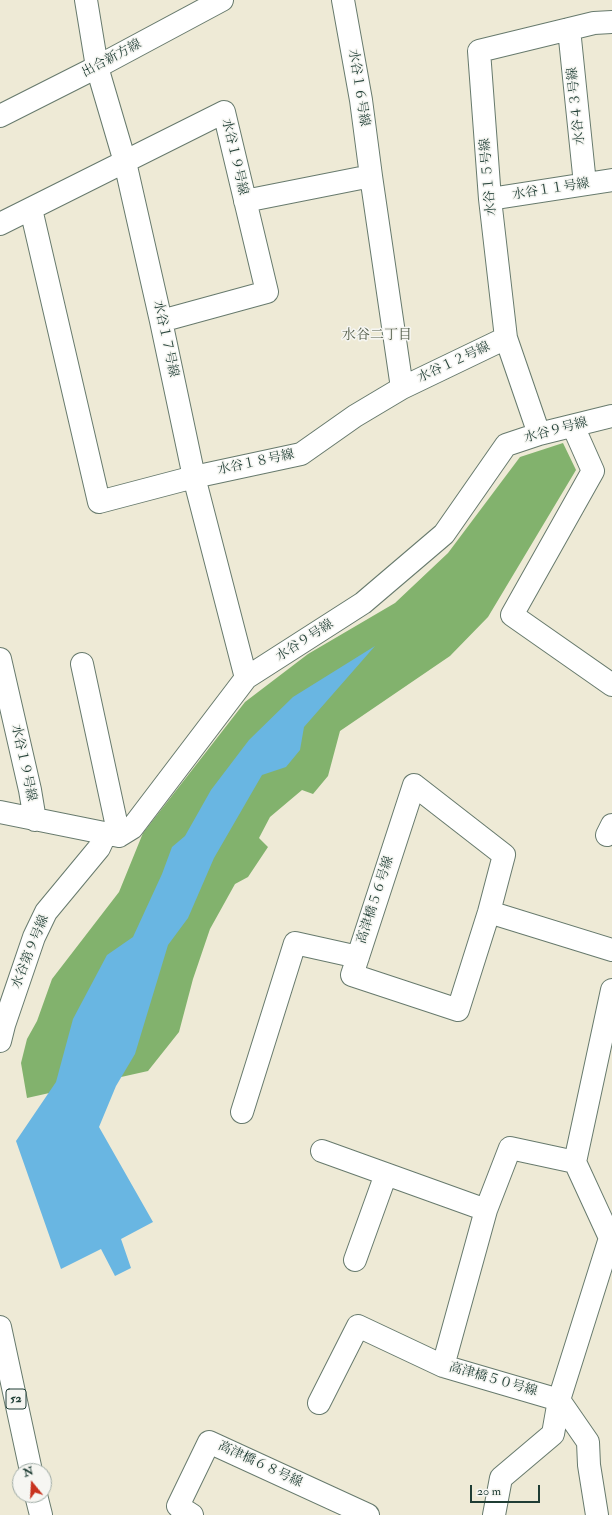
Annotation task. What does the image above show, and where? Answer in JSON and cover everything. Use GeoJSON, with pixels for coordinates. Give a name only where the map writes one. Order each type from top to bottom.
{"type":"FeatureCollection","features":[{"type":"Feature","properties":{"kind":"street","name":"水谷１７号線"},"geometry":{"type":"LineString","coordinates":[[86,0],[97,67],[125,162],[194,477],[246,678]]}},
{"type":"Feature","properties":{"kind":"street","name":"出合新方線"},"geometry":{"type":"LineString","coordinates":[[0,116],[97,67],[222,0]]}},
{"type":"Feature","properties":{"kind":"street","name":"水谷１６号線"},"geometry":{"type":"LineString","coordinates":[[342,0],[361,100],[372,176]]}},
{"type":"Feature","properties":{"kind":"street","name":"水谷１５号線"},"geometry":{"type":"LineString","coordinates":[[539,434],[506,338],[490,200],[480,51],[594,23],[612,22]]}},
{"type":"Feature","properties":{"kind":"street","name":"水谷４３号線"},"geometry":{"type":"LineString","coordinates":[[569,29],[585,184]]}},
{"type":"Feature","properties":{"kind":"street","name":"水谷１９号線"},"geometry":{"type":"LineString","coordinates":[[0,224],[224,112],[266,292],[161,321]]}},
{"type":"Feature","properties":{"kind":"street"},"geometry":{"type":"LineString","coordinates":[[245,201],[372,176],[402,388]]}},
{"type":"Feature","properties":{"kind":"street","name":"水谷１１号線"},"geometry":{"type":"LineString","coordinates":[[490,200],[612,180]]}},
{"type":"Feature","properties":{"kind":"street","name":"水谷１８号線"},"geometry":{"type":"LineString","coordinates":[[31,209],[99,502],[194,477],[301,454],[355,416],[402,388]]}},
{"type":"Feature","properties":{"kind":"street","name":"水谷１２号線"},"geometry":{"type":"LineString","coordinates":[[402,388],[506,338]]}},
{"type":"Feature","properties":{"kind":"street","name":"水谷９号線"},"geometry":{"type":"LineString","coordinates":[[113,834],[132,828],[246,678],[363,603],[444,534],[506,445],[539,434],[612,416]]}},
{"type":"Feature","properties":{"kind":"street"},"geometry":{"type":"LineString","coordinates":[[572,426],[593,472],[512,615],[612,685]]}},
{"type":"Feature","properties":{"kind":"street","name":"水谷１９号線"},"geometry":{"type":"LineString","coordinates":[[0,659],[30,790],[35,820]]}},
{"type":"Feature","properties":{"kind":"street"},"geometry":{"type":"LineString","coordinates":[[0,812],[113,834],[82,664]]}},
{"type":"Feature","properties":{"kind":"street","name":"高津橋５６号線"},"geometry":{"type":"LineString","coordinates":[[414,785],[504,855],[489,912],[458,1010],[352,975],[414,785]]}},
{"type":"Feature","properties":{"kind":"street","name":"水谷第９号線"},"geometry":{"type":"LineString","coordinates":[[0,1041],[34,937],[46,912],[99,848],[113,834]]}},
{"type":"Feature","properties":{"kind":"street"},"geometry":{"type":"LineString","coordinates":[[489,912],[612,950]]}},
{"type":"Feature","properties":{"kind":"street"},"geometry":{"type":"LineString","coordinates":[[242,1112],[295,943],[358,957]]}},
{"type":"Feature","properties":{"kind":"street"},"geometry":{"type":"LineString","coordinates":[[494,1515],[501,1478],[553,1434],[560,1400],[611,1238],[575,1162],[612,990]]}},
{"type":"Feature","properties":{"kind":"street","name":"高津橋５０号線"},"geometry":{"type":"LineString","coordinates":[[560,1400],[443,1366],[486,1210],[510,1148],[575,1162]]}},
{"type":"Feature","properties":{"kind":"street"},"geometry":{"type":"LineString","coordinates":[[322,1151],[486,1210]]}},
{"type":"Feature","properties":{"kind":"street"},"geometry":{"type":"LineString","coordinates":[[355,1260],[386,1174]]}},
{"type":"Feature","properties":{"kind":"street"},"geometry":{"type":"LineString","coordinates":[[319,1403],[358,1326],[443,1366]]}},
{"type":"Feature","properties":{"kind":"street","name":"52"},"geometry":{"type":"LineString","coordinates":[[0,1327],[29,1463]]}},
{"type":"Feature","properties":{"kind":"street"},"geometry":{"type":"LineString","coordinates":[[560,1400],[588,1442],[589,1465],[597,1515]]}},
{"type":"Feature","properties":{"kind":"street","name":"高津橋６８号線"},"geometry":{"type":"LineString","coordinates":[[192,1515],[178,1506],[209,1442],[368,1515]]}},
{"type":"Feature","properties":{"kind":"street"},"geometry":{"type":"LineString","coordinates":[[38,1503],[41,1515]]}},
{"type":"Feature","properties":{"kind":"green space"},"geometry":{"type":"Polygon","coordinates":[[[563,443],[576,470],[488,617],[450,656],[340,731],[328,776],[313,794],[302,790],[270,817],[259,838],[268,847],[248,877],[235,884],[210,929],[193,979],[179,1032],[148,1071],[27,1098],[21,1063],[27,1039],[37,1021],[52,979],[119,892],[143,833],[245,702],[308,654],[395,603],[448,553],[520,457],[563,443]]]}},
{"type":"Feature","properties":{"kind":"water"},"geometry":{"type":"Polygon","coordinates":[[[375,646],[304,727],[300,750],[286,767],[262,775],[214,858],[188,918],[168,945],[135,1054],[116,1086],[99,1127],[153,1222],[121,1239],[131,1268],[115,1276],[101,1249],[61,1269],[16,1141],[56,1082],[73,1019],[107,955],[133,937],[162,874],[172,847],[185,836],[211,790],[249,740],[293,697],[375,646]]]}},
{"type":"Feature","properties":{"kind":"district","name":"水谷二丁目"},"geometry":{"type":"Point","coordinates":[377,336]}}]}
